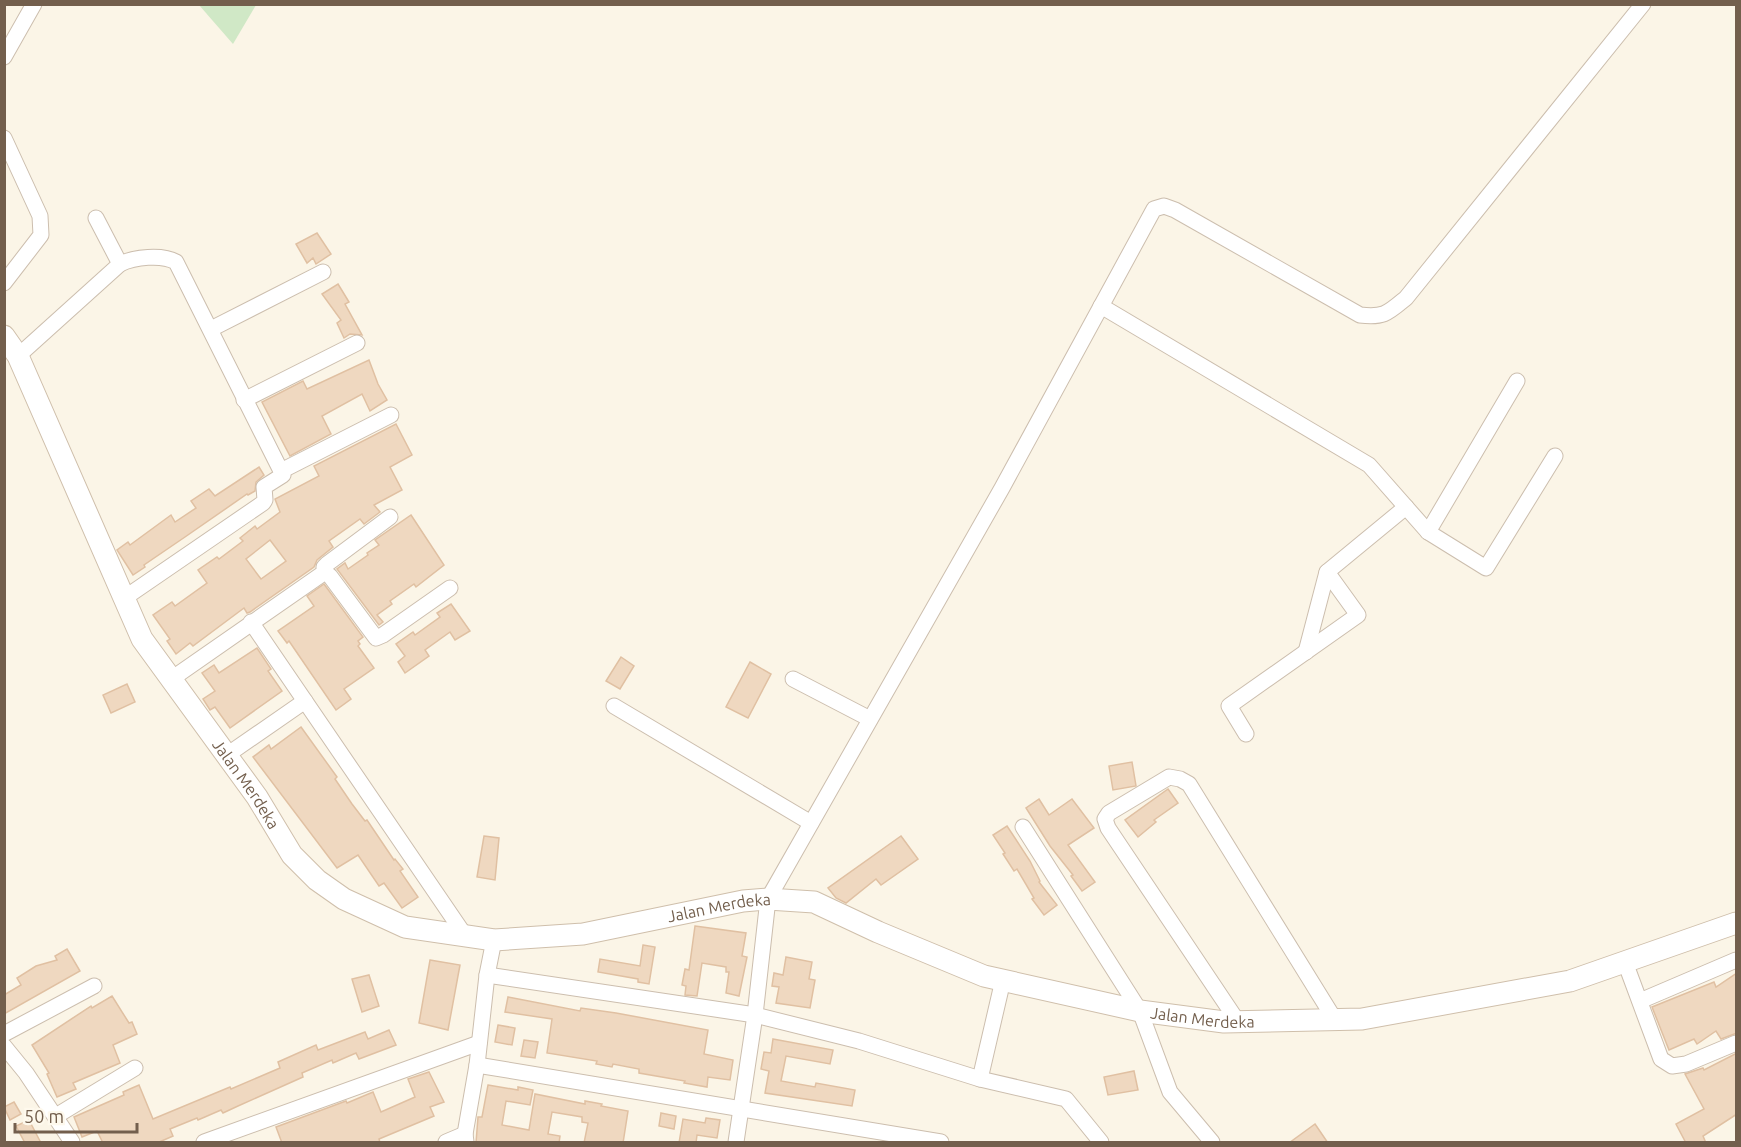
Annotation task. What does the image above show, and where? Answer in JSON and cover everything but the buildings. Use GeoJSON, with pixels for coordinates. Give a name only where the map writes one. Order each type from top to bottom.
{"type":"FeatureCollection","features":[{"type":"Feature","properties":{"kind":"street"},"geometry":{"type":"LineString","coordinates":[[4,57],[34,4]]}},
{"type":"Feature","properties":{"kind":"street"},"geometry":{"type":"LineString","coordinates":[[736,1143],[755,1015],[768,899],[1002,488],[1154,209],[1164,206],[1360,315],[1378,317],[1390,312],[1406,298],[1643,4]]}},
{"type":"Feature","properties":{"kind":"street"},"geometry":{"type":"LineString","coordinates":[[4,138],[40,216],[40,235],[4,283]]}},
{"type":"Feature","properties":{"kind":"street"},"geometry":{"type":"LineString","coordinates":[[96,218],[120,264]]}},
{"type":"Feature","properties":{"kind":"street"},"geometry":{"type":"LineString","coordinates":[[18,356],[120,264],[132,259],[166,258],[176,262],[283,475],[264,487],[265,500],[263,503],[123,599]]}},
{"type":"Feature","properties":{"kind":"street"},"geometry":{"type":"LineString","coordinates":[[211,329],[323,272]]}},
{"type":"Feature","properties":{"kind":"street"},"geometry":{"type":"LineString","coordinates":[[1101,306],[1369,465],[1428,532],[1486,568],[1555,456]]}},
{"type":"Feature","properties":{"kind":"street","name":"Jalan Merdeka"},"geometry":{"type":"LineString","coordinates":[[4,336],[18,356],[146,648],[257,797],[292,855],[316,880],[344,899],[405,927],[494,940],[583,934],[743,901],[768,899],[814,902],[878,932],[984,976],[1140,1011],[1238,1022],[1362,1019],[1570,981],[1737,923]]}},
{"type":"Feature","properties":{"kind":"street"},"geometry":{"type":"LineString","coordinates":[[244,400],[357,342]]}},
{"type":"Feature","properties":{"kind":"street"},"geometry":{"type":"LineString","coordinates":[[1428,532],[1517,381]]}},
{"type":"Feature","properties":{"kind":"street"},"geometry":{"type":"LineString","coordinates":[[281,471],[391,415]]}},
{"type":"Feature","properties":{"kind":"street"},"geometry":{"type":"LineString","coordinates":[[1306,652],[1327,572],[1406,507]]}},
{"type":"Feature","properties":{"kind":"street"},"geometry":{"type":"LineString","coordinates":[[390,517],[324,567],[325,572],[376,638],[450,588]]}},
{"type":"Feature","properties":{"kind":"street"},"geometry":{"type":"LineString","coordinates":[[170,680],[325,572]]}},
{"type":"Feature","properties":{"kind":"street"},"geometry":{"type":"LineString","coordinates":[[1246,734],[1228,706],[1359,615],[1327,572]]}},
{"type":"Feature","properties":{"kind":"street"},"geometry":{"type":"LineString","coordinates":[[251,622],[466,937]]}},
{"type":"Feature","properties":{"kind":"street"},"geometry":{"type":"LineString","coordinates":[[793,679],[870,719]]}},
{"type":"Feature","properties":{"kind":"street"},"geometry":{"type":"LineString","coordinates":[[227,755],[305,701]]}},
{"type":"Feature","properties":{"kind":"street"},"geometry":{"type":"LineString","coordinates":[[614,706],[811,823]]}},
{"type":"Feature","properties":{"kind":"street"},"geometry":{"type":"LineString","coordinates":[[1238,1022],[1108,828],[1105,819],[1109,813],[1169,777],[1189,784],[1335,1020]]}},
{"type":"Feature","properties":{"kind":"street"},"geometry":{"type":"LineString","coordinates":[[1023,827],[1140,1011],[1170,1092],[1212,1143]]}},
{"type":"Feature","properties":{"kind":"street"},"geometry":{"type":"LineString","coordinates":[[446,1143],[465,1138],[477,1065],[487,975],[494,940]]}},
{"type":"Feature","properties":{"kind":"street"},"geometry":{"type":"LineString","coordinates":[[1640,1001],[1737,960]]}},
{"type":"Feature","properties":{"kind":"street"},"geometry":{"type":"LineString","coordinates":[[1625,962],[1661,1059],[1672,1066],[1686,1064],[1737,1043]]}},
{"type":"Feature","properties":{"kind":"street"},"geometry":{"type":"LineString","coordinates":[[487,975],[755,1015],[859,1041],[980,1079],[1066,1099],[1101,1143]]}},
{"type":"Feature","properties":{"kind":"street"},"geometry":{"type":"LineString","coordinates":[[980,1079],[1003,980]]}},
{"type":"Feature","properties":{"kind":"street"},"geometry":{"type":"LineString","coordinates":[[4,1034],[94,986]]}},
{"type":"Feature","properties":{"kind":"street"},"geometry":{"type":"LineString","coordinates":[[204,1143],[479,1043]]}},
{"type":"Feature","properties":{"kind":"street"},"geometry":{"type":"LineString","coordinates":[[4,1046],[56,1116],[72,1143]]}},
{"type":"Feature","properties":{"kind":"street"},"geometry":{"type":"LineString","coordinates":[[477,1065],[940,1143]]}},
{"type":"Feature","properties":{"kind":"street"},"geometry":{"type":"LineString","coordinates":[[56,1116],[135,1068]]}},
{"type":"Feature","properties":{"kind":"green space"},"geometry":{"type":"Polygon","coordinates":[[[199,5],[256,5],[233,44],[199,5]]]}}]}
